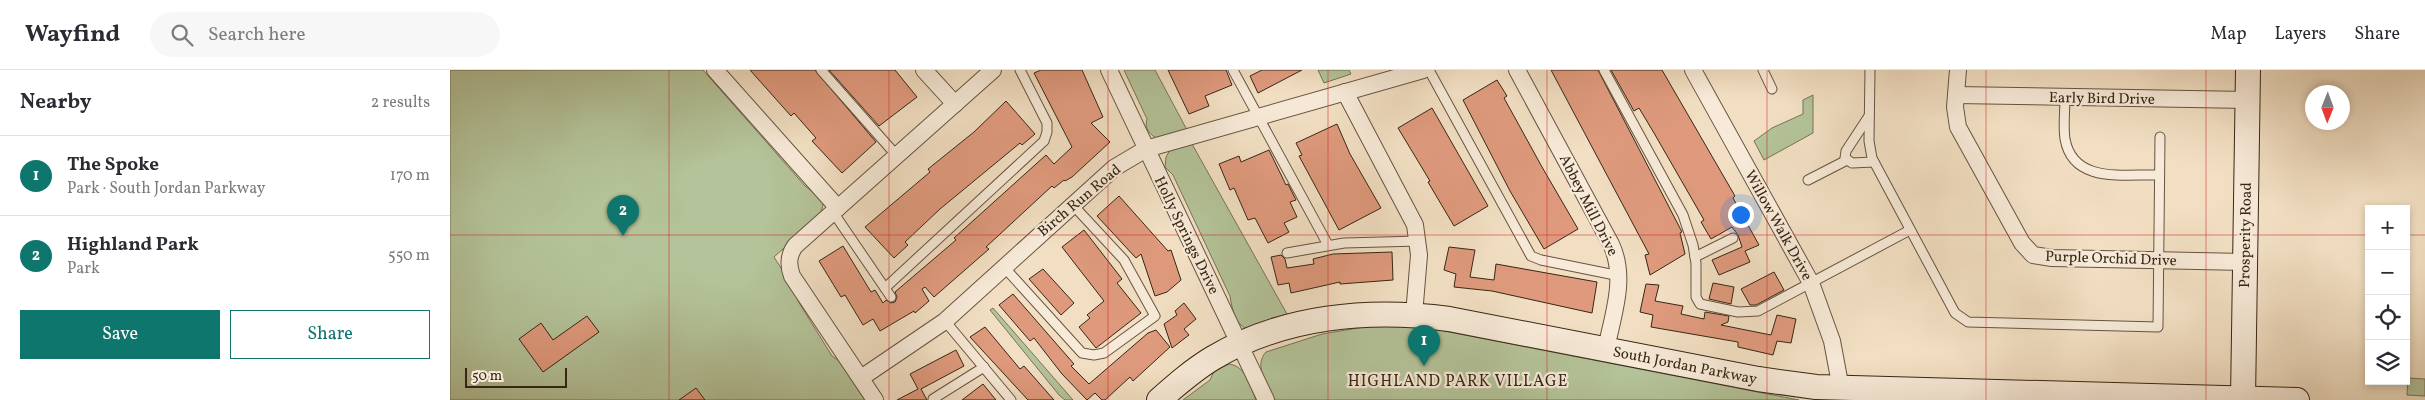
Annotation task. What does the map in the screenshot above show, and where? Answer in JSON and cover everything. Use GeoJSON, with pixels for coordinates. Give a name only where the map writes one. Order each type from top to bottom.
{"type":"FeatureCollection","features":[{"type":"Feature","properties":{"kind":"street"},"geometry":{"type":"LineString","coordinates":[[715,70],[835,210]]}},
{"type":"Feature","properties":{"kind":"street"},"geometry":{"type":"LineString","coordinates":[[924,70],[955,104]]}},
{"type":"Feature","properties":{"kind":"street"},"geometry":{"type":"LineString","coordinates":[[875,400],[792,276],[789,260],[795,246],[993,70]]}},
{"type":"Feature","properties":{"kind":"street","name":"Holly Springs Drive"},"geometry":{"type":"LineString","coordinates":[[1109,70],[1266,400]]}},
{"type":"Feature","properties":{"kind":"street","name":"Birch Run Road"},"geometry":{"type":"LineString","coordinates":[[861,378],[945,320],[1114,168],[1146,149],[1423,70]]}},
{"type":"Feature","properties":{"kind":"street","name":"Abbey Mill Drive"},"geometry":{"type":"LineString","coordinates":[[1517,70],[1611,244],[1618,262],[1620,276],[1606,349]]}},
{"type":"Feature","properties":{"kind":"street","name":"Willow Walk Drive"},"geometry":{"type":"LineString","coordinates":[[1694,70],[1811,283],[1832,341],[1841,389]]}},
{"type":"Feature","properties":{"kind":"street","name":"Purple Orchid Drive"},"geometry":{"type":"LineString","coordinates":[[1958,70],[1955,107],[1958,127],[2022,243],[2033,255],[2052,258],[2245,262]]}},
{"type":"Feature","properties":{"kind":"street","name":"Prosperity Road"},"geometry":{"type":"LineString","coordinates":[[2243,399],[2248,70]]}},
{"type":"Feature","properties":{"kind":"street"},"geometry":{"type":"LineString","coordinates":[[1345,92],[1411,217],[1419,241],[1414,315]]}},
{"type":"Feature","properties":{"kind":"street","name":"Early Bird Drive"},"geometry":{"type":"LineString","coordinates":[[1956,95],[2248,100]]}},
{"type":"Feature","properties":{"kind":"street","name":"South Jordan Parkway"},"geometry":{"type":"LineString","coordinates":[[1159,400],[1202,366],[1240,344],[1284,328],[1323,319],[1374,314],[1414,315],[1449,319],[1776,382],[1841,389],[2297,400]]}},
{"type":"Feature","properties":{"kind":"lane"},"geometry":{"type":"LineString","coordinates":[[821,70],[897,156]]}},
{"type":"Feature","properties":{"kind":"lane"},"geometry":{"type":"LineString","coordinates":[[885,288],[1044,141],[1047,123],[1020,70]]}},
{"type":"Feature","properties":{"kind":"lane"},"geometry":{"type":"LineString","coordinates":[[1234,70],[1328,245]]}},
{"type":"Feature","properties":{"kind":"lane"},"geometry":{"type":"LineString","coordinates":[[1429,70],[1528,252],[1541,260],[1620,276]]}},
{"type":"Feature","properties":{"kind":"lane"},"geometry":{"type":"LineString","coordinates":[[1604,70],[1682,214],[1695,257],[1696,293],[1698,301],[1703,305],[1752,312],[1910,230]]}},
{"type":"Feature","properties":{"kind":"lane"},"geometry":{"type":"LineString","coordinates":[[1763,70],[1772,89]]}},
{"type":"Feature","properties":{"kind":"lane"},"geometry":{"type":"LineString","coordinates":[[1870,70],[1869,141],[1874,162],[1955,313],[1963,320],[1974,323],[2158,327],[2158,175],[2160,137]]}},
{"type":"Feature","properties":{"kind":"lane"},"geometry":{"type":"LineString","coordinates":[[2065,97],[2065,141],[2070,155],[2078,166],[2090,172],[2158,175]]}},
{"type":"Feature","properties":{"kind":"lane"},"geometry":{"type":"LineString","coordinates":[[1847,160],[1846,151],[1869,116]]}},
{"type":"Feature","properties":{"kind":"lane"},"geometry":{"type":"LineString","coordinates":[[1847,160],[1852,163],[1874,162]]}},
{"type":"Feature","properties":{"kind":"lane"},"geometry":{"type":"LineString","coordinates":[[1808,180],[1847,160]]}},
{"type":"Feature","properties":{"kind":"lane"},"geometry":{"type":"LineString","coordinates":[[1004,267],[1082,353],[1094,355],[1104,353],[1154,316],[1124,260],[1072,204]]}},
{"type":"Feature","properties":{"kind":"lane"},"geometry":{"type":"LineString","coordinates":[[835,210],[890,297]]}},
{"type":"Feature","properties":{"kind":"lane"},"geometry":{"type":"LineString","coordinates":[[1695,257],[1733,238]]}},
{"type":"Feature","properties":{"kind":"lane"},"geometry":{"type":"LineString","coordinates":[[1287,253],[1328,245],[1419,241]]}},
{"type":"Feature","properties":{"kind":"lane"},"geometry":{"type":"LineString","coordinates":[[945,320],[1011,400]]}},
{"type":"Feature","properties":{"kind":"lane"},"geometry":{"type":"LineString","coordinates":[[933,399],[984,367]]}},
{"type":"Feature","properties":{"kind":"green space"},"geometry":{"type":"Polygon","coordinates":[[[450,70],[703,70],[805,186],[822,199],[823,205],[820,216],[774,257],[794,288],[798,301],[832,356],[841,362],[865,400],[450,400],[450,70]]]}},
{"type":"Feature","properties":{"kind":"green space"},"geometry":{"type":"Polygon","coordinates":[[[1124,70],[1155,70],[1187,130],[1159,139],[1150,134],[1146,126],[1147,119],[1124,70]]]}},
{"type":"Feature","properties":{"kind":"green space"},"geometry":{"type":"Polygon","coordinates":[[[1318,70],[1349,70],[1351,74],[1324,83],[1318,70]]]}},
{"type":"Feature","properties":{"kind":"green space"},"geometry":{"type":"Polygon","coordinates":[[[1813,95],[1813,133],[1764,160],[1754,141],[1772,128],[1803,114],[1803,100],[1813,95]]]}},
{"type":"Feature","properties":{"kind":"green space"},"geometry":{"type":"Polygon","coordinates":[[[1192,144],[1287,314],[1247,329],[1237,320],[1230,296],[1173,175],[1165,167],[1166,157],[1170,150],[1192,144]]]}},
{"type":"Feature","properties":{"kind":"green space"},"geometry":{"type":"Polygon","coordinates":[[[993,308],[1073,400],[1065,400],[1059,395],[990,310],[993,308]]]}},
{"type":"Feature","properties":{"kind":"green space"},"geometry":{"type":"Polygon","coordinates":[[[1370,326],[1403,326],[1439,330],[1799,400],[1274,400],[1261,369],[1262,357],[1266,352],[1322,334],[1370,326]]]}},
{"type":"Feature","properties":{"kind":"green space"},"geometry":{"type":"Polygon","coordinates":[[[1229,364],[1240,368],[1256,400],[1183,400],[1210,380],[1214,371],[1229,364]]]}},
{"type":"Feature","properties":{"kind":"green space"},"geometry":{"type":"Polygon","coordinates":[[[2410,378],[2425,379],[2425,396],[2407,395],[2410,378]]]}},
{"type":"Feature","properties":{"kind":"building"},"geometry":{"type":"Polygon","coordinates":[[[750,70],[815,70],[876,142],[842,173],[812,141],[816,138],[794,113],[791,116],[750,70]]]}},
{"type":"Feature","properties":{"kind":"building"},"geometry":{"type":"Polygon","coordinates":[[[829,70],[895,70],[917,97],[879,126],[829,70]]]}},
{"type":"Feature","properties":{"kind":"building"},"geometry":{"type":"Polygon","coordinates":[[[1041,70],[1082,70],[1103,117],[1091,123],[1110,142],[1072,177],[1064,180],[1054,188],[1052,186],[986,247],[989,249],[934,297],[925,287],[922,289],[929,301],[915,313],[914,311],[880,331],[873,319],[863,325],[845,295],[841,297],[819,261],[843,246],[871,292],[875,290],[883,303],[886,300],[891,303],[895,302],[897,297],[895,292],[956,240],[954,238],[1046,155],[1054,164],[1072,147],[1034,73],[1041,70]]]}},
{"type":"Feature","properties":{"kind":"building"},"geometry":{"type":"Polygon","coordinates":[[[1168,70],[1226,70],[1232,85],[1205,96],[1209,106],[1189,114],[1168,70]]]}},
{"type":"Feature","properties":{"kind":"building"},"geometry":{"type":"Polygon","coordinates":[[[1262,70],[1302,70],[1258,93],[1250,76],[1262,70]]]}},
{"type":"Feature","properties":{"kind":"building"},"geometry":{"type":"Polygon","coordinates":[[[1551,70],[1598,70],[1682,232],[1680,233],[1685,254],[1650,275],[1645,255],[1649,254],[1551,70]]]}},
{"type":"Feature","properties":{"kind":"building"},"geometry":{"type":"Polygon","coordinates":[[[1611,70],[1662,70],[1735,196],[1733,198],[1759,245],[1745,251],[1750,262],[1719,275],[1712,260],[1742,247],[1738,235],[1732,227],[1711,239],[1701,222],[1704,220],[1654,133],[1639,108],[1634,111],[1611,70]]]}},
{"type":"Feature","properties":{"kind":"building"},"geometry":{"type":"Polygon","coordinates":[[[1497,80],[1507,96],[1504,98],[1578,229],[1544,249],[1510,191],[1463,100],[1497,80]]]}},
{"type":"Feature","properties":{"kind":"building"},"geometry":{"type":"Polygon","coordinates":[[[1006,101],[1035,134],[1022,145],[1020,143],[940,209],[905,242],[908,245],[894,258],[865,227],[930,172],[928,169],[974,132],[1006,101]]]}},
{"type":"Feature","properties":{"kind":"building"},"geometry":{"type":"Polygon","coordinates":[[[1432,108],[1488,206],[1454,226],[1398,128],[1432,108]]]}},
{"type":"Feature","properties":{"kind":"building"},"geometry":{"type":"Polygon","coordinates":[[[1337,124],[1350,154],[1381,208],[1339,230],[1299,156],[1302,155],[1296,143],[1337,124]]]}},
{"type":"Feature","properties":{"kind":"building"},"geometry":{"type":"Polygon","coordinates":[[[1269,150],[1286,185],[1288,184],[1296,200],[1290,202],[1297,217],[1284,223],[1289,232],[1268,243],[1255,218],[1248,220],[1234,188],[1230,190],[1219,164],[1239,156],[1241,162],[1269,150]]]}},
{"type":"Feature","properties":{"kind":"building"},"geometry":{"type":"Polygon","coordinates":[[[1119,196],[1168,251],[1171,250],[1181,280],[1167,292],[1155,296],[1141,254],[1136,258],[1097,216],[1119,196]]]}},
{"type":"Feature","properties":{"kind":"building"},"geometry":{"type":"Polygon","coordinates":[[[1084,230],[1122,279],[1117,283],[1141,313],[1096,348],[1079,327],[1090,318],[1087,315],[1104,301],[1062,247],[1084,230]]]}},
{"type":"Feature","properties":{"kind":"building"},"geometry":{"type":"Polygon","coordinates":[[[1449,247],[1475,250],[1470,277],[1494,280],[1496,264],[1597,282],[1592,313],[1492,291],[1454,287],[1456,274],[1444,270],[1449,247]]]}},
{"type":"Feature","properties":{"kind":"building"},"geometry":{"type":"Polygon","coordinates":[[[1392,252],[1393,280],[1340,284],[1340,282],[1291,293],[1289,283],[1278,285],[1271,257],[1281,255],[1285,259],[1287,268],[1314,264],[1313,259],[1333,254],[1392,252]]]}},
{"type":"Feature","properties":{"kind":"building"},"geometry":{"type":"Polygon","coordinates":[[[1043,269],[1074,303],[1061,315],[1029,279],[1043,269]]]}},
{"type":"Feature","properties":{"kind":"building"},"geometry":{"type":"Polygon","coordinates":[[[1774,272],[1784,290],[1756,305],[1750,305],[1741,289],[1774,272]]]}},
{"type":"Feature","properties":{"kind":"building"},"geometry":{"type":"Polygon","coordinates":[[[1713,283],[1734,287],[1731,304],[1709,299],[1713,283]]]}},
{"type":"Feature","properties":{"kind":"building"},"geometry":{"type":"Polygon","coordinates":[[[1646,284],[1659,285],[1655,301],[1683,306],[1681,314],[1704,319],[1705,312],[1729,316],[1728,322],[1721,325],[1771,335],[1777,315],[1796,319],[1791,343],[1777,341],[1773,355],[1738,347],[1738,342],[1651,327],[1653,315],[1640,312],[1646,284]]]}},
{"type":"Feature","properties":{"kind":"building"},"geometry":{"type":"Polygon","coordinates":[[[1013,294],[1074,364],[1071,366],[1089,384],[1148,333],[1156,330],[1170,347],[1133,381],[1130,377],[1105,400],[1102,400],[1095,393],[1087,400],[1062,374],[1034,338],[1030,341],[999,305],[1013,294]]]}},
{"type":"Feature","properties":{"kind":"building"},"geometry":{"type":"Polygon","coordinates":[[[1184,303],[1196,319],[1184,329],[1189,335],[1172,348],[1164,324],[1177,315],[1175,311],[1184,303]]]}},
{"type":"Feature","properties":{"kind":"building"},"geometry":{"type":"Polygon","coordinates":[[[587,316],[599,332],[543,372],[519,339],[541,323],[553,340],[587,316]]]}},
{"type":"Feature","properties":{"kind":"building"},"geometry":{"type":"Polygon","coordinates":[[[985,327],[1020,369],[1024,366],[1054,400],[1028,400],[970,337],[985,327]]]}},
{"type":"Feature","properties":{"kind":"building"},"geometry":{"type":"Polygon","coordinates":[[[956,350],[964,366],[921,389],[927,400],[897,400],[918,389],[910,374],[956,350]]]}},
{"type":"Feature","properties":{"kind":"building"},"geometry":{"type":"Polygon","coordinates":[[[983,384],[996,400],[962,400],[983,384]]]}},
{"type":"Feature","properties":{"kind":"building"},"geometry":{"type":"Polygon","coordinates":[[[696,388],[705,400],[679,400],[696,388]]]}},
{"type":"Feature","properties":{"kind":"place","name":"Highland Park"},"geometry":{"type":"Point","coordinates":[623,236]}},
{"type":"Feature","properties":{"kind":"place","name":"The Spoke"},"geometry":{"type":"Point","coordinates":[1424,366]}},
{"type":"Feature","properties":{"kind":"district","name":"HIGHLAND PARK VILLAGE"},"geometry":{"type":"Point","coordinates":[1458,380]}}]}
